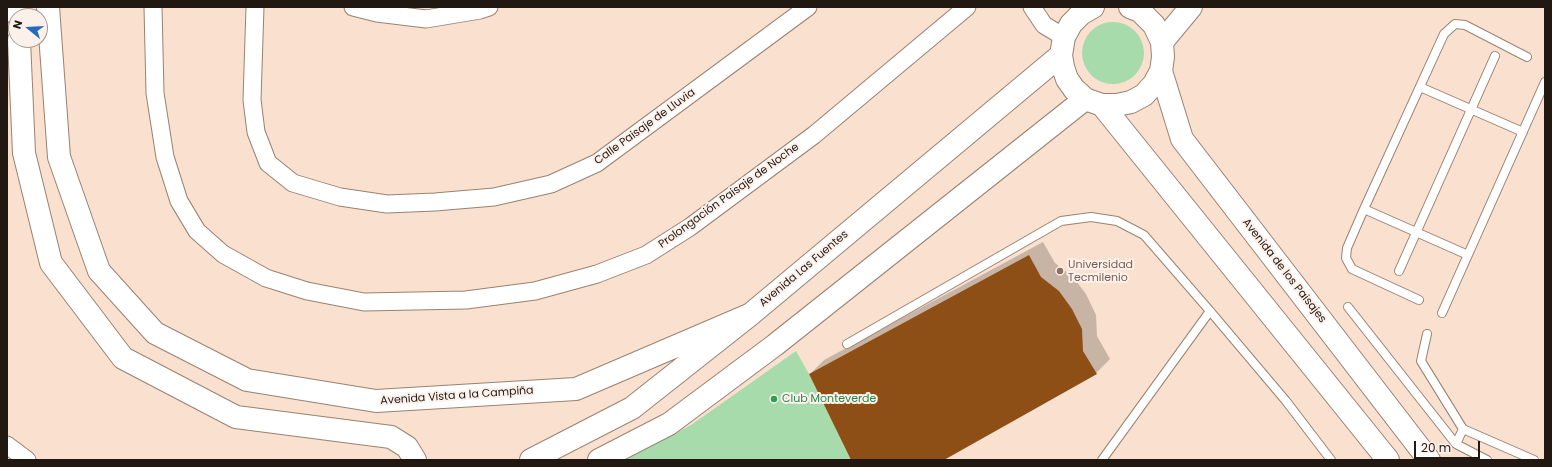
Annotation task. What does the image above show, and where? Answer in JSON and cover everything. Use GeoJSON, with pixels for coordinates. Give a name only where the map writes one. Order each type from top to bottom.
{"type":"FeatureCollection","features":[{"type":"Feature","properties":{"kind":"street","name":"Avenida Vista a la Campiña"},"geometry":{"type":"LineString","coordinates":[[48,7],[59,157],[99,271],[155,333],[247,380],[376,401],[576,388],[751,314]]}},
{"type":"Feature","properties":{"kind":"street","name":"Prolongación Paisaje de Noche"},"geometry":{"type":"LineString","coordinates":[[153,7],[155,93],[165,157],[179,201],[197,231],[222,254],[266,278],[307,291],[364,302],[466,300],[535,291],[597,274],[646,255],[690,227],[814,135],[967,7]]}},
{"type":"Feature","properties":{"kind":"street","name":"Calle Paisaje de Lluvia"},"geometry":{"type":"LineString","coordinates":[[255,7],[252,100],[256,132],[268,163],[293,184],[340,197],[387,204],[494,197],[551,184],[597,164],[808,7]]}},
{"type":"Feature","properties":{"kind":"street"},"geometry":{"type":"LineString","coordinates":[[353,7],[426,19],[480,10],[489,7]]}},
{"type":"Feature","properties":{"kind":"street"},"geometry":{"type":"LineString","coordinates":[[1032,7],[1044,25],[1062,46],[1063,67],[1067,79],[1093,102],[1388,460]]}},
{"type":"Feature","properties":{"kind":"street","name":"Avenida Las Fuentes"},"geometry":{"type":"LineString","coordinates":[[532,460],[632,408],[751,314],[1062,46],[1071,24],[1081,14],[1093,7]]}},
{"type":"Feature","properties":{"kind":"street"},"geometry":{"type":"LineString","coordinates":[[599,460],[670,424],[1093,102],[1117,105],[1131,102],[1144,95],[1154,84],[1160,71],[1163,57],[1162,42],[1154,25],[1140,11],[1130,7]]}},
{"type":"Feature","properties":{"kind":"street"},"geometry":{"type":"LineString","coordinates":[[1162,42],[1191,7]]}},
{"type":"Feature","properties":{"kind":"street"},"geometry":{"type":"LineString","coordinates":[[19,48],[24,153],[51,263],[123,358],[236,417],[391,437],[407,447],[414,460]]}},
{"type":"Feature","properties":{"kind":"street","name":"Avenida de los Paisajes"},"geometry":{"type":"LineString","coordinates":[[1160,71],[1182,140],[1429,460]]}},
{"type":"Feature","properties":{"kind":"street"},"geometry":{"type":"LineString","coordinates":[[7,445],[27,460]]}},
{"type":"Feature","properties":{"kind":"lane"},"geometry":{"type":"LineString","coordinates":[[1419,300],[1352,269],[1346,258],[1347,248],[1364,209],[1444,34],[1455,24],[1465,25],[1527,57]]}},
{"type":"Feature","properties":{"kind":"lane"},"geometry":{"type":"LineString","coordinates":[[1399,271],[1495,56]]}},
{"type":"Feature","properties":{"kind":"lane"},"geometry":{"type":"LineString","coordinates":[[1442,313],[1545,82]]}},
{"type":"Feature","properties":{"kind":"lane"},"geometry":{"type":"LineString","coordinates":[[1420,87],[1523,132]]}},
{"type":"Feature","properties":{"kind":"lane"},"geometry":{"type":"LineString","coordinates":[[1364,209],[1468,255]]}},
{"type":"Feature","properties":{"kind":"lane"},"geometry":{"type":"LineString","coordinates":[[847,344],[1061,221],[1091,217],[1117,221],[1144,235],[1286,402],[1331,460]]}},
{"type":"Feature","properties":{"kind":"lane"},"geometry":{"type":"LineString","coordinates":[[1348,307],[1456,444],[1487,460]]}},
{"type":"Feature","properties":{"kind":"lane"},"geometry":{"type":"LineString","coordinates":[[1102,460],[1210,311]]}},
{"type":"Feature","properties":{"kind":"lane"},"geometry":{"type":"LineString","coordinates":[[1427,334],[1421,361],[1463,428],[1534,460]]}},
{"type":"Feature","properties":{"kind":"lane"},"geometry":{"type":"LineString","coordinates":[[1456,444],[1463,428]]}},
{"type":"Feature","properties":{"kind":"green space"},"geometry":{"type":"Polygon","coordinates":[[[1113,22],[1125,24],[1135,31],[1142,41],[1144,53],[1142,65],[1135,75],[1125,82],[1113,84],[1101,82],[1091,75],[1084,65],[1082,53],[1084,41],[1091,31],[1101,24],[1113,22]]]}},
{"type":"Feature","properties":{"kind":"green space","name":"Club Monteverde"},"geometry":{"type":"Polygon","coordinates":[[[796,351],[809,374],[851,460],[625,460],[691,425],[796,351]]]}},
{"type":"Feature","properties":{"kind":"building"},"geometry":{"type":"Polygon","coordinates":[[[1029,255],[1041,277],[1059,291],[1072,309],[1082,329],[1083,351],[1097,374],[944,460],[851,460],[809,374],[1029,255]]]}},
{"type":"Feature","properties":{"kind":"place","name":"Universidad Tecmilenio"},"geometry":{"type":"Point","coordinates":[1060,271]}},
{"type":"Feature","properties":{"kind":"place","name":"Club Monteverde"},"geometry":{"type":"Point","coordinates":[774,399]}}]}
